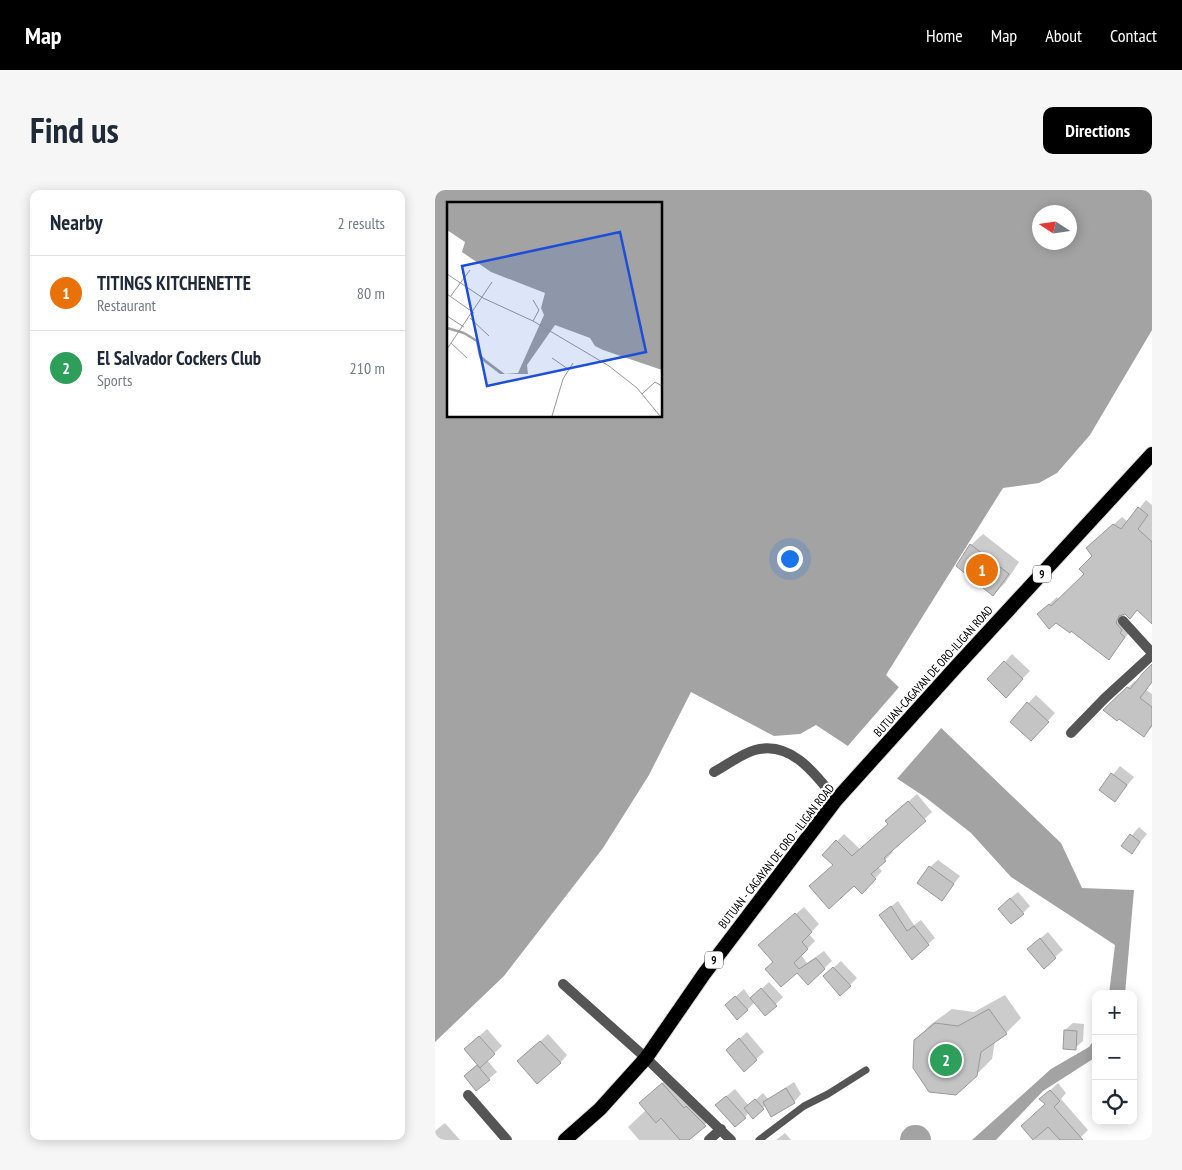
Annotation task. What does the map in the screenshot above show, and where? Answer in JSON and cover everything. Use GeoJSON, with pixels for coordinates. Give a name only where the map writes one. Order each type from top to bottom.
{"type":"FeatureCollection","features":[{"type":"Feature","properties":{"kind":"highway","name":"BUTUAN-CAGAYAN DE ORO-ILIGAN ROAD"},"geometry":{"type":"LineString","coordinates":[[859,776],[955,668],[1152,454]]}},
{"type":"Feature","properties":{"kind":"highway","name":"BUTUAN - CAGAYAN DE ORO - ILIGAN ROAD"},"geometry":{"type":"LineString","coordinates":[[565,1140],[600,1109],[646,1058],[704,974],[836,800],[859,776]]}},
{"type":"Feature","properties":{"kind":"street"},"geometry":{"type":"LineString","coordinates":[[1071,733],[1152,654],[1123,621]]}},
{"type":"Feature","properties":{"kind":"street"},"geometry":{"type":"LineString","coordinates":[[714,772],[753,750],[764,748],[782,751],[797,758],[812,770],[836,800]]}},
{"type":"Feature","properties":{"kind":"street"},"geometry":{"type":"LineString","coordinates":[[563,984],[646,1058],[731,1140]]}},
{"type":"Feature","properties":{"kind":"street"},"geometry":{"type":"LineString","coordinates":[[469,1095],[507,1140]]}},
{"type":"Feature","properties":{"kind":"street"},"geometry":{"type":"LineString","coordinates":[[709,1140],[721,1129]]}},
{"type":"Feature","properties":{"kind":"lane"},"geometry":{"type":"LineString","coordinates":[[759,1140],[804,1106],[828,1094],[866,1070]]}},
{"type":"Feature","properties":{"kind":"shaded area"},"geometry":{"type":"Polygon","coordinates":[[[435,190],[1152,190],[1152,330],[1090,435],[1057,473],[1039,483],[1003,488],[886,675],[1061,843],[1082,888],[1134,890],[1125,990],[1109,990],[1115,945],[1011,877],[971,833],[925,797],[816,725],[800,734],[774,736],[691,692],[649,775],[603,848],[504,976],[435,1042],[435,190]]]}},
{"type":"Feature","properties":{"kind":"shaded area"},"geometry":{"type":"Polygon","coordinates":[[[1092,1043],[1092,1060],[1043,1091],[996,1140],[972,1140],[1051,1069],[1089,1047],[1092,1043]]]}},
{"type":"Feature","properties":{"kind":"pier"},"geometry":{"type":"Polygon","coordinates":[[[900,686],[943,726],[895,781],[846,748],[900,686]]]}},
{"type":"Feature","properties":{"kind":"building"},"geometry":{"type":"Polygon","coordinates":[[[1138,507],[1148,515],[1138,529],[1152,542],[1152,624],[1137,610],[1130,619],[1125,614],[1119,616],[1116,623],[1122,630],[1120,633],[1125,637],[1109,660],[1071,631],[1070,633],[1056,623],[1049,629],[1037,614],[1049,604],[1051,606],[1084,574],[1079,569],[1092,556],[1086,548],[1113,524],[1121,529],[1138,507]]]}},
{"type":"Feature","properties":{"kind":"building"},"geometry":{"type":"Polygon","coordinates":[[[970,544],[1009,574],[993,596],[956,566],[970,544]]]}},
{"type":"Feature","properties":{"kind":"building"},"geometry":{"type":"Polygon","coordinates":[[[1004,661],[1023,679],[1006,698],[987,679],[1004,661]]]}},
{"type":"Feature","properties":{"kind":"building"},"geometry":{"type":"Polygon","coordinates":[[[1152,664],[1152,682],[1140,698],[1152,707],[1152,725],[1144,737],[1103,710],[1127,687],[1130,689],[1152,664]]]}},
{"type":"Feature","properties":{"kind":"building"},"geometry":{"type":"Polygon","coordinates":[[[1027,702],[1049,722],[1031,741],[1010,722],[1027,702]]]}},
{"type":"Feature","properties":{"kind":"building"},"geometry":{"type":"Polygon","coordinates":[[[1111,773],[1127,785],[1115,802],[1099,790],[1111,773]]]}},
{"type":"Feature","properties":{"kind":"building"},"geometry":{"type":"Polygon","coordinates":[[[908,801],[926,821],[884,858],[886,861],[871,874],[876,879],[862,894],[854,886],[829,909],[809,886],[833,865],[822,855],[836,840],[852,856],[888,824],[885,821],[908,801]]]}},
{"type":"Feature","properties":{"kind":"building"},"geometry":{"type":"Polygon","coordinates":[[[1130,834],[1140,842],[1132,854],[1121,846],[1130,834]]]}},
{"type":"Feature","properties":{"kind":"building"},"geometry":{"type":"Polygon","coordinates":[[[929,866],[954,884],[942,901],[917,883],[929,866]]]}},
{"type":"Feature","properties":{"kind":"building"},"geometry":{"type":"Polygon","coordinates":[[[1010,898],[1024,914],[1011,924],[998,909],[1010,898]]]}},
{"type":"Feature","properties":{"kind":"building"},"geometry":{"type":"Polygon","coordinates":[[[891,906],[907,931],[914,926],[929,945],[912,960],[879,915],[891,906]]]}},
{"type":"Feature","properties":{"kind":"building"},"geometry":{"type":"Polygon","coordinates":[[[795,913],[812,932],[802,942],[808,949],[794,963],[799,969],[816,958],[825,969],[808,985],[797,973],[781,987],[765,969],[773,962],[758,945],[795,913]]]}},
{"type":"Feature","properties":{"kind":"building"},"geometry":{"type":"Polygon","coordinates":[[[1040,938],[1056,958],[1044,969],[1027,949],[1040,938]]]}},
{"type":"Feature","properties":{"kind":"building"},"geometry":{"type":"Polygon","coordinates":[[[833,967],[851,986],[840,996],[823,976],[833,967]]]}},
{"type":"Feature","properties":{"kind":"building"},"geometry":{"type":"Polygon","coordinates":[[[761,988],[777,1006],[765,1016],[750,998],[761,988]]]}},
{"type":"Feature","properties":{"kind":"building"},"geometry":{"type":"Polygon","coordinates":[[[735,996],[748,1010],[737,1020],[725,1005],[735,996]]]}},
{"type":"Feature","properties":{"kind":"building"},"geometry":{"type":"Polygon","coordinates":[[[989,1009],[1007,1034],[981,1052],[977,1076],[956,1095],[929,1092],[913,1068],[914,1040],[935,1023],[958,1026],[989,1009]]]}},
{"type":"Feature","properties":{"kind":"building"},"geometry":{"type":"Polygon","coordinates":[[[1064,1030],[1077,1031],[1076,1050],[1063,1049],[1064,1030]]]}},
{"type":"Feature","properties":{"kind":"building"},"geometry":{"type":"Polygon","coordinates":[[[479,1036],[495,1054],[480,1068],[464,1049],[479,1036]]]}},
{"type":"Feature","properties":{"kind":"building"},"geometry":{"type":"Polygon","coordinates":[[[739,1038],[757,1060],[744,1072],[726,1050],[739,1038]]]}},
{"type":"Feature","properties":{"kind":"building"},"geometry":{"type":"Polygon","coordinates":[[[540,1041],[561,1063],[537,1084],[517,1061],[540,1041]]]}},
{"type":"Feature","properties":{"kind":"building"},"geometry":{"type":"Polygon","coordinates":[[[477,1065],[490,1080],[476,1091],[464,1076],[477,1065]]]}},
{"type":"Feature","properties":{"kind":"building"},"geometry":{"type":"Polygon","coordinates":[[[662,1083],[684,1108],[686,1106],[706,1126],[689,1140],[680,1140],[661,1118],[656,1123],[639,1103],[662,1083]]]}},
{"type":"Feature","properties":{"kind":"building"},"geometry":{"type":"Polygon","coordinates":[[[786,1088],[795,1103],[771,1117],[763,1102],[786,1088]]]}},
{"type":"Feature","properties":{"kind":"building"},"geometry":{"type":"Polygon","coordinates":[[[1050,1090],[1060,1101],[1054,1107],[1083,1140],[1060,1140],[1048,1127],[1033,1140],[1021,1126],[1045,1104],[1039,1099],[1050,1090]]]}},
{"type":"Feature","properties":{"kind":"building"},"geometry":{"type":"Polygon","coordinates":[[[726,1096],[746,1118],[735,1127],[715,1105],[726,1096]]]}},
{"type":"Feature","properties":{"kind":"building"},"geometry":{"type":"Polygon","coordinates":[[[755,1099],[764,1109],[753,1119],[744,1108],[755,1099]]]}},
{"type":"Feature","properties":{"kind":"place","name":"TITINGS KITCHENETTE"},"geometry":{"type":"Point","coordinates":[982,570]}},
{"type":"Feature","properties":{"kind":"place","name":"El Salvador Cockers Club"},"geometry":{"type":"Point","coordinates":[946,1060]}}]}
